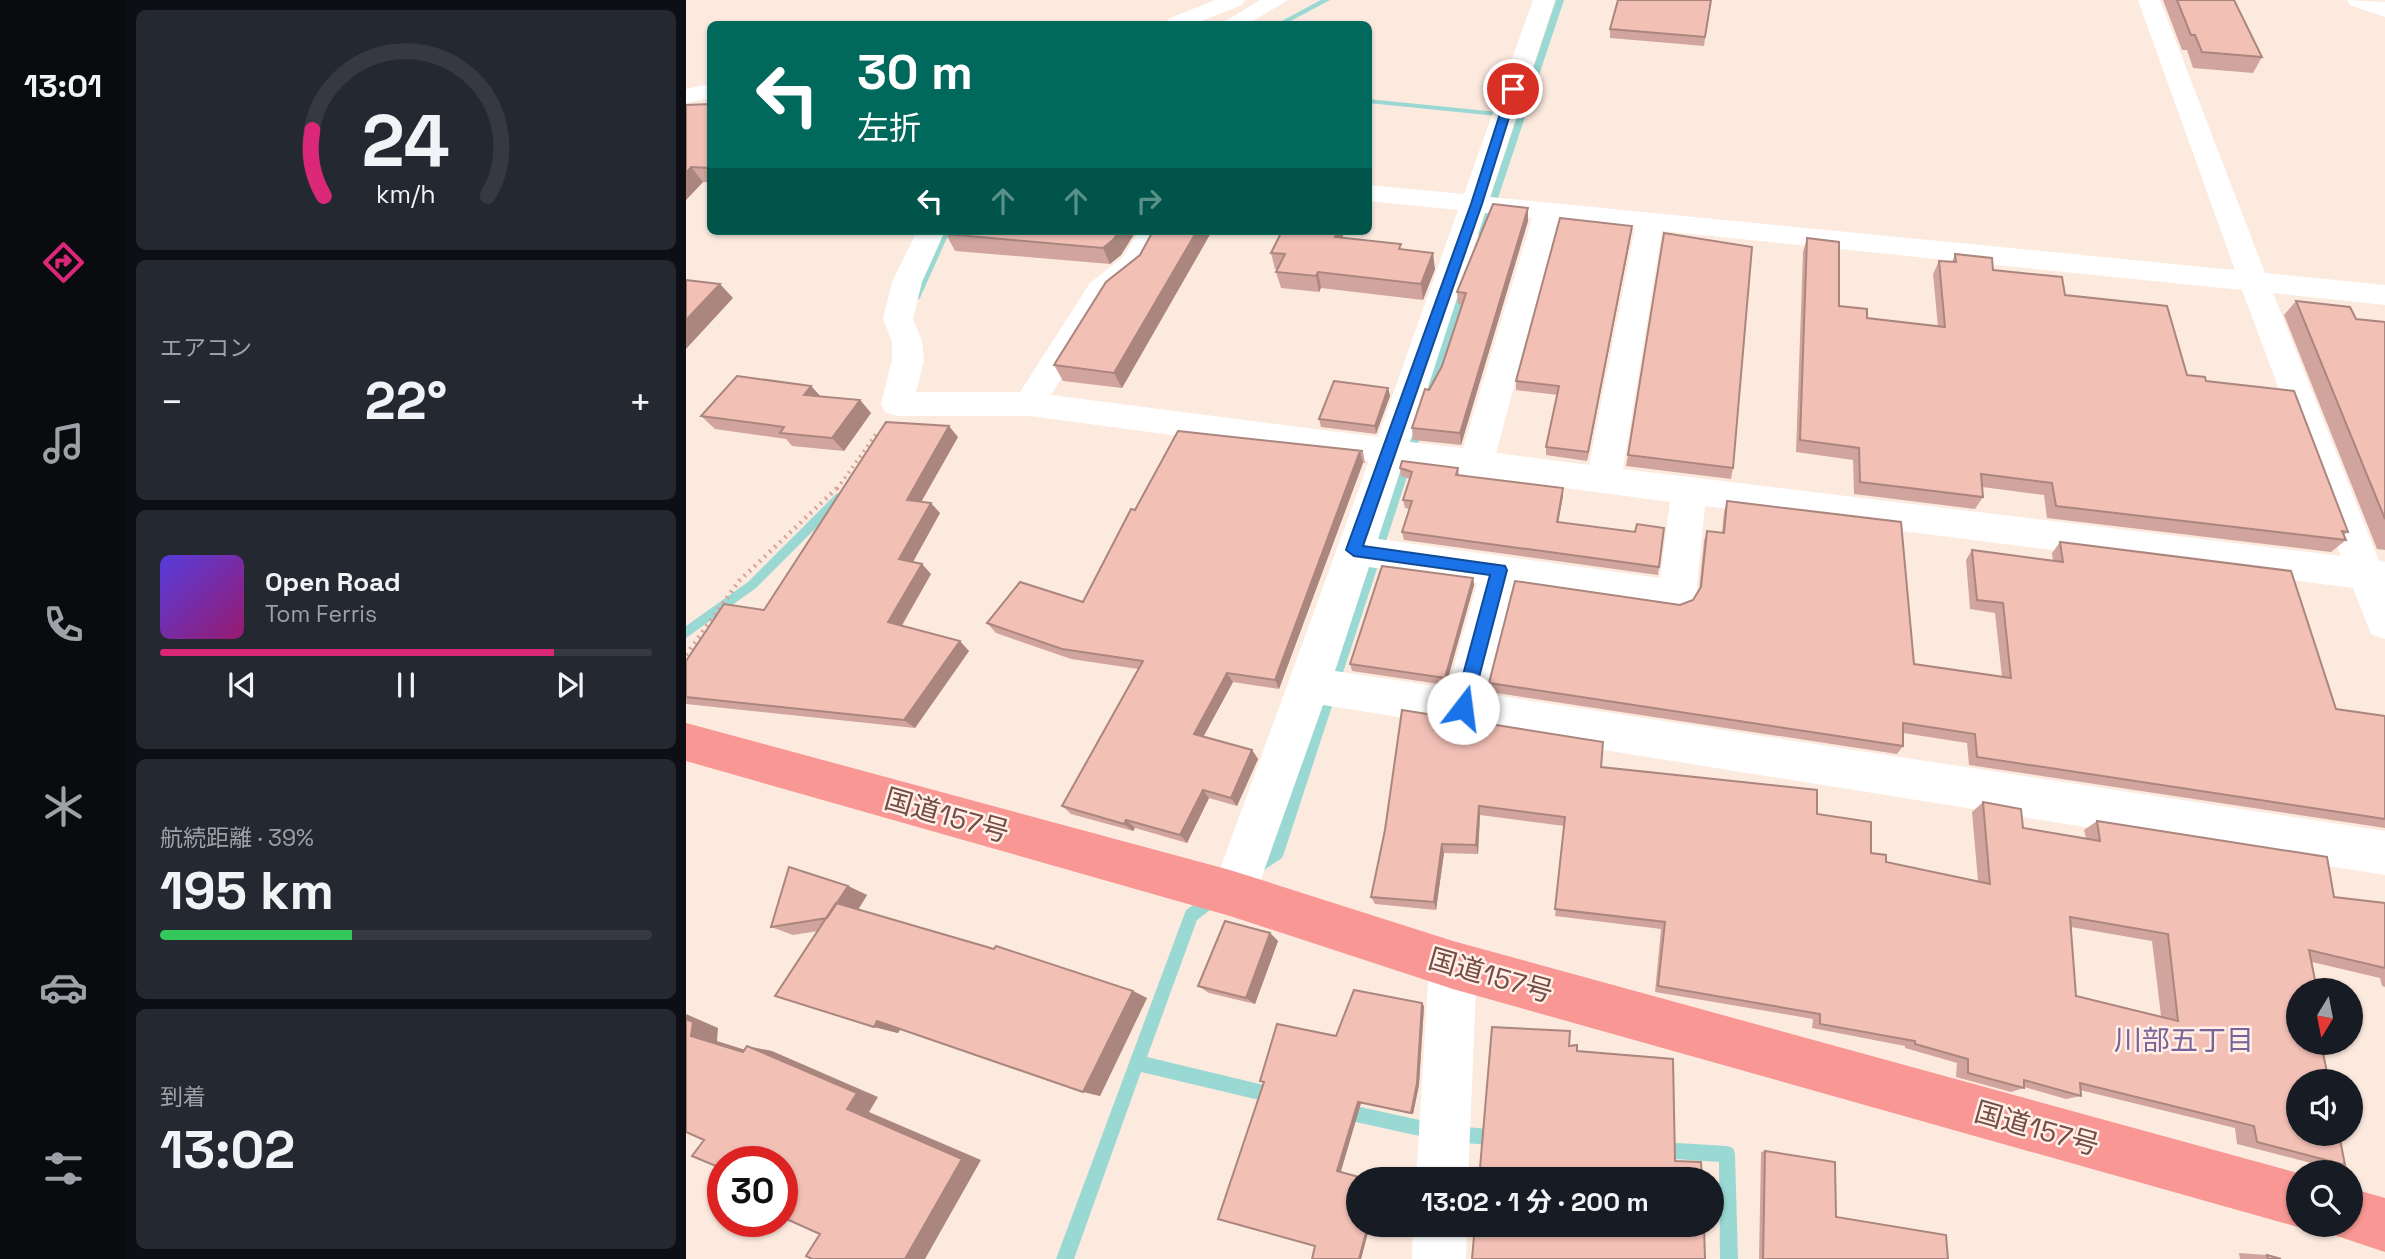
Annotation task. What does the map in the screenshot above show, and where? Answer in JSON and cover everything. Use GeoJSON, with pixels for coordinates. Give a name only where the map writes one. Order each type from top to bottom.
{"type":"FeatureCollection","features":[{"type":"Feature","properties":{"kind":"highway","name":"国道157号"},"geometry":{"type":"LineString","coordinates":[[686,742],[1218,890],[1452,965],[2286,1197]]}},
{"type":"Feature","properties":{"kind":"highway"},"geometry":{"type":"LineString","coordinates":[[2363,1219],[2385,1225]]}},
{"type":"Feature","properties":{"kind":"street"},"geometry":{"type":"LineString","coordinates":[[1183,21],[1234,0]]}},
{"type":"Feature","properties":{"kind":"street"},"geometry":{"type":"LineString","coordinates":[[1238,21],[1277,0]]}},
{"type":"Feature","properties":{"kind":"street"},"geometry":{"type":"LineString","coordinates":[[1218,890],[1310,685],[1544,0]]}},
{"type":"Feature","properties":{"kind":"street"},"geometry":{"type":"LineString","coordinates":[[2149,0],[2253,281],[2377,576],[2385,623]]}},
{"type":"Feature","properties":{"kind":"street"},"geometry":{"type":"LineString","coordinates":[[2358,0],[2385,10]]}},
{"type":"Feature","properties":{"kind":"street"},"geometry":{"type":"LineString","coordinates":[[686,96],[707,92]]}},
{"type":"Feature","properties":{"kind":"street"},"geometry":{"type":"LineString","coordinates":[[1372,193],[2385,295]]}},
{"type":"Feature","properties":{"kind":"street"},"geometry":{"type":"LineString","coordinates":[[1476,462],[1548,211]]}},
{"type":"Feature","properties":{"kind":"street"},"geometry":{"type":"LineString","coordinates":[[1604,480],[1650,221]]}},
{"type":"Feature","properties":{"kind":"street"},"geometry":{"type":"LineString","coordinates":[[929,235],[907,282],[898,320],[906,341],[908,360],[897,404],[1029,404],[1689,491],[2377,576]]}},
{"type":"Feature","properties":{"kind":"street"},"geometry":{"type":"LineString","coordinates":[[1029,404],[1100,290],[1134,263],[1151,235]]}},
{"type":"Feature","properties":{"kind":"street"},"geometry":{"type":"LineString","coordinates":[[1354,550],[1677,596],[1689,491]]}},
{"type":"Feature","properties":{"kind":"street"},"geometry":{"type":"LineString","coordinates":[[1463,708],[1499,570]]}},
{"type":"Feature","properties":{"kind":"street"},"geometry":{"type":"LineString","coordinates":[[1310,685],[2385,853]]}},
{"type":"Feature","properties":{"kind":"street"},"geometry":{"type":"LineString","coordinates":[[1443,1167],[1452,965]]}},
{"type":"Feature","properties":{"kind":"street"},"geometry":{"type":"LineString","coordinates":[[1439,1259],[1440,1237]]}},
{"type":"Feature","properties":{"kind":"path"},"geometry":{"type":"LineString","coordinates":[[686,656],[739,581],[833,494],[897,404]]}},
{"type":"Feature","properties":{"kind":"building"},"geometry":{"type":"Polygon","coordinates":[[[1618,0],[1711,0],[1705,37],[1610,29],[1618,0]]]}},
{"type":"Feature","properties":{"kind":"building"},"geometry":{"type":"Polygon","coordinates":[[[2177,0],[2234,0],[2262,57],[2202,52],[2195,35],[2191,35],[2177,0]]]}},
{"type":"Feature","properties":{"kind":"building"},"geometry":{"type":"Polygon","coordinates":[[[707,104],[707,168],[691,167],[686,173],[686,105],[707,104]]]}},
{"type":"Feature","properties":{"kind":"building"},"geometry":{"type":"Polygon","coordinates":[[[1493,204],[1528,208],[1460,433],[1412,428],[1425,389],[1429,390],[1442,366],[1466,293],[1457,292],[1493,204]]]}},
{"type":"Feature","properties":{"kind":"building"},"geometry":{"type":"Polygon","coordinates":[[[1560,218],[1632,226],[1588,452],[1546,447],[1559,386],[1516,381],[1560,218]]]}},
{"type":"Feature","properties":{"kind":"building"},"geometry":{"type":"Polygon","coordinates":[[[1664,233],[1752,247],[1733,468],[1628,455],[1664,233]]]}},
{"type":"Feature","properties":{"kind":"building"},"geometry":{"type":"Polygon","coordinates":[[[957,235],[1116,235],[1103,248],[957,235]]]}},
{"type":"Feature","properties":{"kind":"building"},"geometry":{"type":"Polygon","coordinates":[[[1151,235],[1195,235],[1114,373],[1054,365],[1106,282],[1140,255],[1151,235]]]}},
{"type":"Feature","properties":{"kind":"building"},"geometry":{"type":"Polygon","coordinates":[[[1280,235],[1336,235],[1335,237],[1401,244],[1399,249],[1433,253],[1421,284],[1318,272],[1316,276],[1276,272],[1285,254],[1271,253],[1280,235]]]}},
{"type":"Feature","properties":{"kind":"building"},"geometry":{"type":"Polygon","coordinates":[[[1807,238],[1839,242],[1839,306],[1867,309],[1867,318],[1945,327],[1939,261],[1956,262],[1955,254],[1992,258],[1993,270],[2062,277],[2065,295],[2167,306],[2187,375],[2205,377],[2206,381],[2294,391],[2348,532],[2342,531],[2346,540],[2056,506],[2052,483],[1981,474],[1983,497],[1860,482],[1859,448],[1800,440],[1807,238]]]}},
{"type":"Feature","properties":{"kind":"building"},"geometry":{"type":"Polygon","coordinates":[[[686,280],[720,284],[686,320],[686,280]]]}},
{"type":"Feature","properties":{"kind":"building"},"geometry":{"type":"Polygon","coordinates":[[[2296,301],[2350,307],[2356,319],[2385,322],[2385,519],[2296,301]]]}},
{"type":"Feature","properties":{"kind":"building"},"geometry":{"type":"Polygon","coordinates":[[[737,376],[811,386],[804,395],[860,400],[832,438],[780,433],[784,427],[701,416],[737,376]]]}},
{"type":"Feature","properties":{"kind":"building"},"geometry":{"type":"Polygon","coordinates":[[[1334,381],[1388,388],[1375,426],[1319,419],[1334,381]]]}},
{"type":"Feature","properties":{"kind":"building"},"geometry":{"type":"Polygon","coordinates":[[[886,422],[949,426],[907,500],[931,503],[899,559],[922,564],[888,622],[960,641],[904,720],[686,697],[686,661],[724,604],[764,610],[886,422]]]}},
{"type":"Feature","properties":{"kind":"building"},"geometry":{"type":"Polygon","coordinates":[[[1178,431],[1363,451],[1360,451],[1275,680],[1227,673],[1194,734],[1252,750],[1231,798],[1203,790],[1180,835],[1126,820],[1124,824],[1062,806],[1143,661],[1062,649],[987,623],[1020,582],[1083,602],[1131,509],[1135,510],[1178,431]]]}},
{"type":"Feature","properties":{"kind":"building"},"geometry":{"type":"Polygon","coordinates":[[[1402,461],[1458,468],[1456,475],[1563,488],[1557,522],[1635,532],[1637,524],[1664,528],[1659,567],[1402,532],[1412,501],[1403,500],[1412,472],[1400,468],[1402,461]]]}},
{"type":"Feature","properties":{"kind":"building"},"geometry":{"type":"Polygon","coordinates":[[[1727,501],[1901,522],[1914,664],[2011,678],[2003,603],[1977,600],[1972,550],[2063,562],[2060,542],[2291,571],[2336,709],[2385,716],[2385,819],[1977,757],[1975,734],[1903,723],[1903,746],[1489,683],[1515,581],[1680,605],[1693,600],[1701,587],[1707,531],[1724,533],[1727,501]]]}},
{"type":"Feature","properties":{"kind":"building"},"geometry":{"type":"Polygon","coordinates":[[[1382,566],[1473,578],[1445,678],[1350,664],[1382,566]]]}},
{"type":"Feature","properties":{"kind":"building"},"geometry":{"type":"Polygon","coordinates":[[[1402,710],[1603,742],[1601,767],[1817,790],[1817,814],[1871,822],[1871,853],[1886,855],[1886,862],[1990,884],[1983,802],[2021,809],[2023,828],[2100,841],[2097,821],[2327,857],[2334,897],[2385,903],[2385,968],[2309,950],[2315,978],[2286,978],[2286,1055],[2323,1055],[2326,1069],[2286,1069],[2286,1146],[2341,1146],[2344,1160],[2326,1160],[2257,1142],[2254,1126],[2080,1083],[2081,1096],[2024,1080],[2024,1088],[1968,1073],[1968,1059],[1915,1044],[1915,1041],[1820,1024],[1820,1014],[1658,986],[1665,922],[1555,909],[1565,817],[1479,806],[1476,845],[1442,844],[1434,902],[1371,897],[1385,830],[1402,710]],[[2070,917],[2076,996],[2178,1021],[2168,934],[2070,917]]]}},
{"type":"Feature","properties":{"kind":"building"},"geometry":{"type":"Polygon","coordinates":[[[789,867],[848,886],[827,918],[771,927],[789,867]]]}},
{"type":"Feature","properties":{"kind":"building"},"geometry":{"type":"Polygon","coordinates":[[[836,903],[994,949],[996,946],[1133,991],[1083,1092],[877,1021],[874,1027],[775,996],[836,903]]]}},
{"type":"Feature","properties":{"kind":"building"},"geometry":{"type":"Polygon","coordinates":[[[1225,921],[1270,933],[1246,998],[1198,986],[1225,921]]]}},
{"type":"Feature","properties":{"kind":"building"},"geometry":{"type":"Polygon","coordinates":[[[1354,990],[1422,1003],[1417,1083],[1411,1113],[1358,1102],[1337,1171],[1346,1173],[1346,1237],[1365,1237],[1359,1259],[1312,1259],[1315,1246],[1218,1219],[1264,1082],[1260,1081],[1277,1024],[1336,1036],[1354,990]]]}},
{"type":"Feature","properties":{"kind":"building"},"geometry":{"type":"Polygon","coordinates":[[[686,1019],[693,1022],[691,1036],[743,1052],[747,1046],[857,1093],[847,1109],[962,1159],[905,1259],[812,1259],[806,1256],[820,1234],[798,1224],[798,1146],[707,1146],[707,1162],[692,1156],[704,1140],[686,1132],[686,1019]]]}},
{"type":"Feature","properties":{"kind":"building"},"geometry":{"type":"Polygon","coordinates":[[[1492,1027],[1570,1031],[1569,1046],[1577,1045],[1577,1051],[1673,1059],[1675,1161],[1701,1162],[1701,1167],[1480,1167],[1492,1027]]]}},
{"type":"Feature","properties":{"kind":"building"},"geometry":{"type":"Polygon","coordinates":[[[1765,1151],[1835,1162],[1836,1217],[1946,1235],[1948,1259],[1763,1259],[1765,1151]]]}},
{"type":"Feature","properties":{"kind":"building"},"geometry":{"type":"Polygon","coordinates":[[[1474,1237],[1704,1237],[1705,1259],[1472,1259],[1474,1237]]]}},
{"type":"Feature","properties":{"kind":"waterway"},"geometry":{"type":"LineString","coordinates":[[1286,21],[1326,0]]}},
{"type":"Feature","properties":{"kind":"waterway"},"geometry":{"type":"LineString","coordinates":[[1482,234],[1560,0]]}},
{"type":"Feature","properties":{"kind":"waterway"},"geometry":{"type":"LineString","coordinates":[[1372,101],[1507,115]]}},
{"type":"Feature","properties":{"kind":"waterway"},"geometry":{"type":"LineString","coordinates":[[915,298],[944,235]]}},
{"type":"Feature","properties":{"kind":"waterway"},"geometry":{"type":"LineString","coordinates":[[1428,397],[1464,288]]}},
{"type":"Feature","properties":{"kind":"waterway"},"geometry":{"type":"LineString","coordinates":[[1255,869],[1277,853],[1419,425]]}},
{"type":"Feature","properties":{"kind":"waterway"},"geometry":{"type":"LineString","coordinates":[[686,633],[752,585],[840,497]]}},
{"type":"Feature","properties":{"kind":"waterway"},"geometry":{"type":"LineString","coordinates":[[1065,1259],[1191,915],[1214,898]]}},
{"type":"Feature","properties":{"kind":"waterway"},"geometry":{"type":"LineString","coordinates":[[1137,1063],[1276,1096]]}},
{"type":"Feature","properties":{"kind":"waterway"},"geometry":{"type":"LineString","coordinates":[[1342,1111],[1433,1131]]}},
{"type":"Feature","properties":{"kind":"waterway"},"geometry":{"type":"LineString","coordinates":[[1455,1134],[1499,1138]]}},
{"type":"Feature","properties":{"kind":"waterway"},"geometry":{"type":"LineString","coordinates":[[1661,1150],[1727,1154],[1729,1259]]}},
{"type":"Feature","properties":{"kind":"district","name":"川部五丁目"},"geometry":{"type":"Point","coordinates":[2184,1040]}},
{"type":"Feature","properties":{"kind":"route"},"geometry":{"type":"LineString","coordinates":[[1463,708],[1499,570],[1354,550],[1476,204],[1513,89]]}}]}
